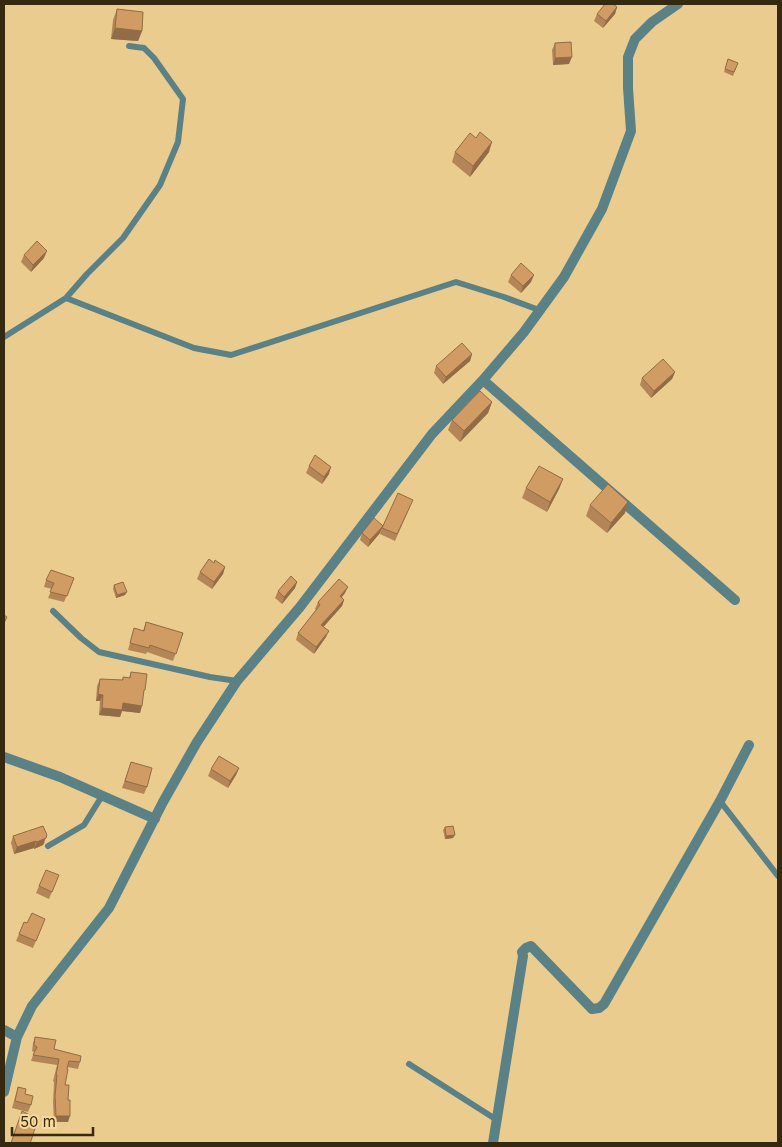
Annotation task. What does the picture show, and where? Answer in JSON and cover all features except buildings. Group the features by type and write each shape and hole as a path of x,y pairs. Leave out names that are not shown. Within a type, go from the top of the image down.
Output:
{"street":[{"path":"4,1092 17,1037 32,1006 109,908 163,802 197,742 237,681 300,607 432,434 483,380 524,332 564,276 602,209 632,132 628,88 628,57 635,39 652,22 678,4"},
{"path":"483,380 735,600"},
{"path":"493,1143 523,956 522,952 531,946 592,1009 599,1008 604,1004 720,801 749,745"},
{"path":"4,757 60,778 154,819"},
{"path":"4,1030 17,1037"}],"lane":[{"path":"4,337 66,298 123,238 160,185 178,142 183,99 154,58 144,48 129,46"},
{"path":"66,298 194,348 232,355 456,282 504,296 539,310"},
{"path":"53,611 81,638 99,652 210,677 237,681"},
{"path":"48,846 84,825 102,796"},
{"path":"720,801 778,876"},
{"path":"409,1064 497,1120"}]}
